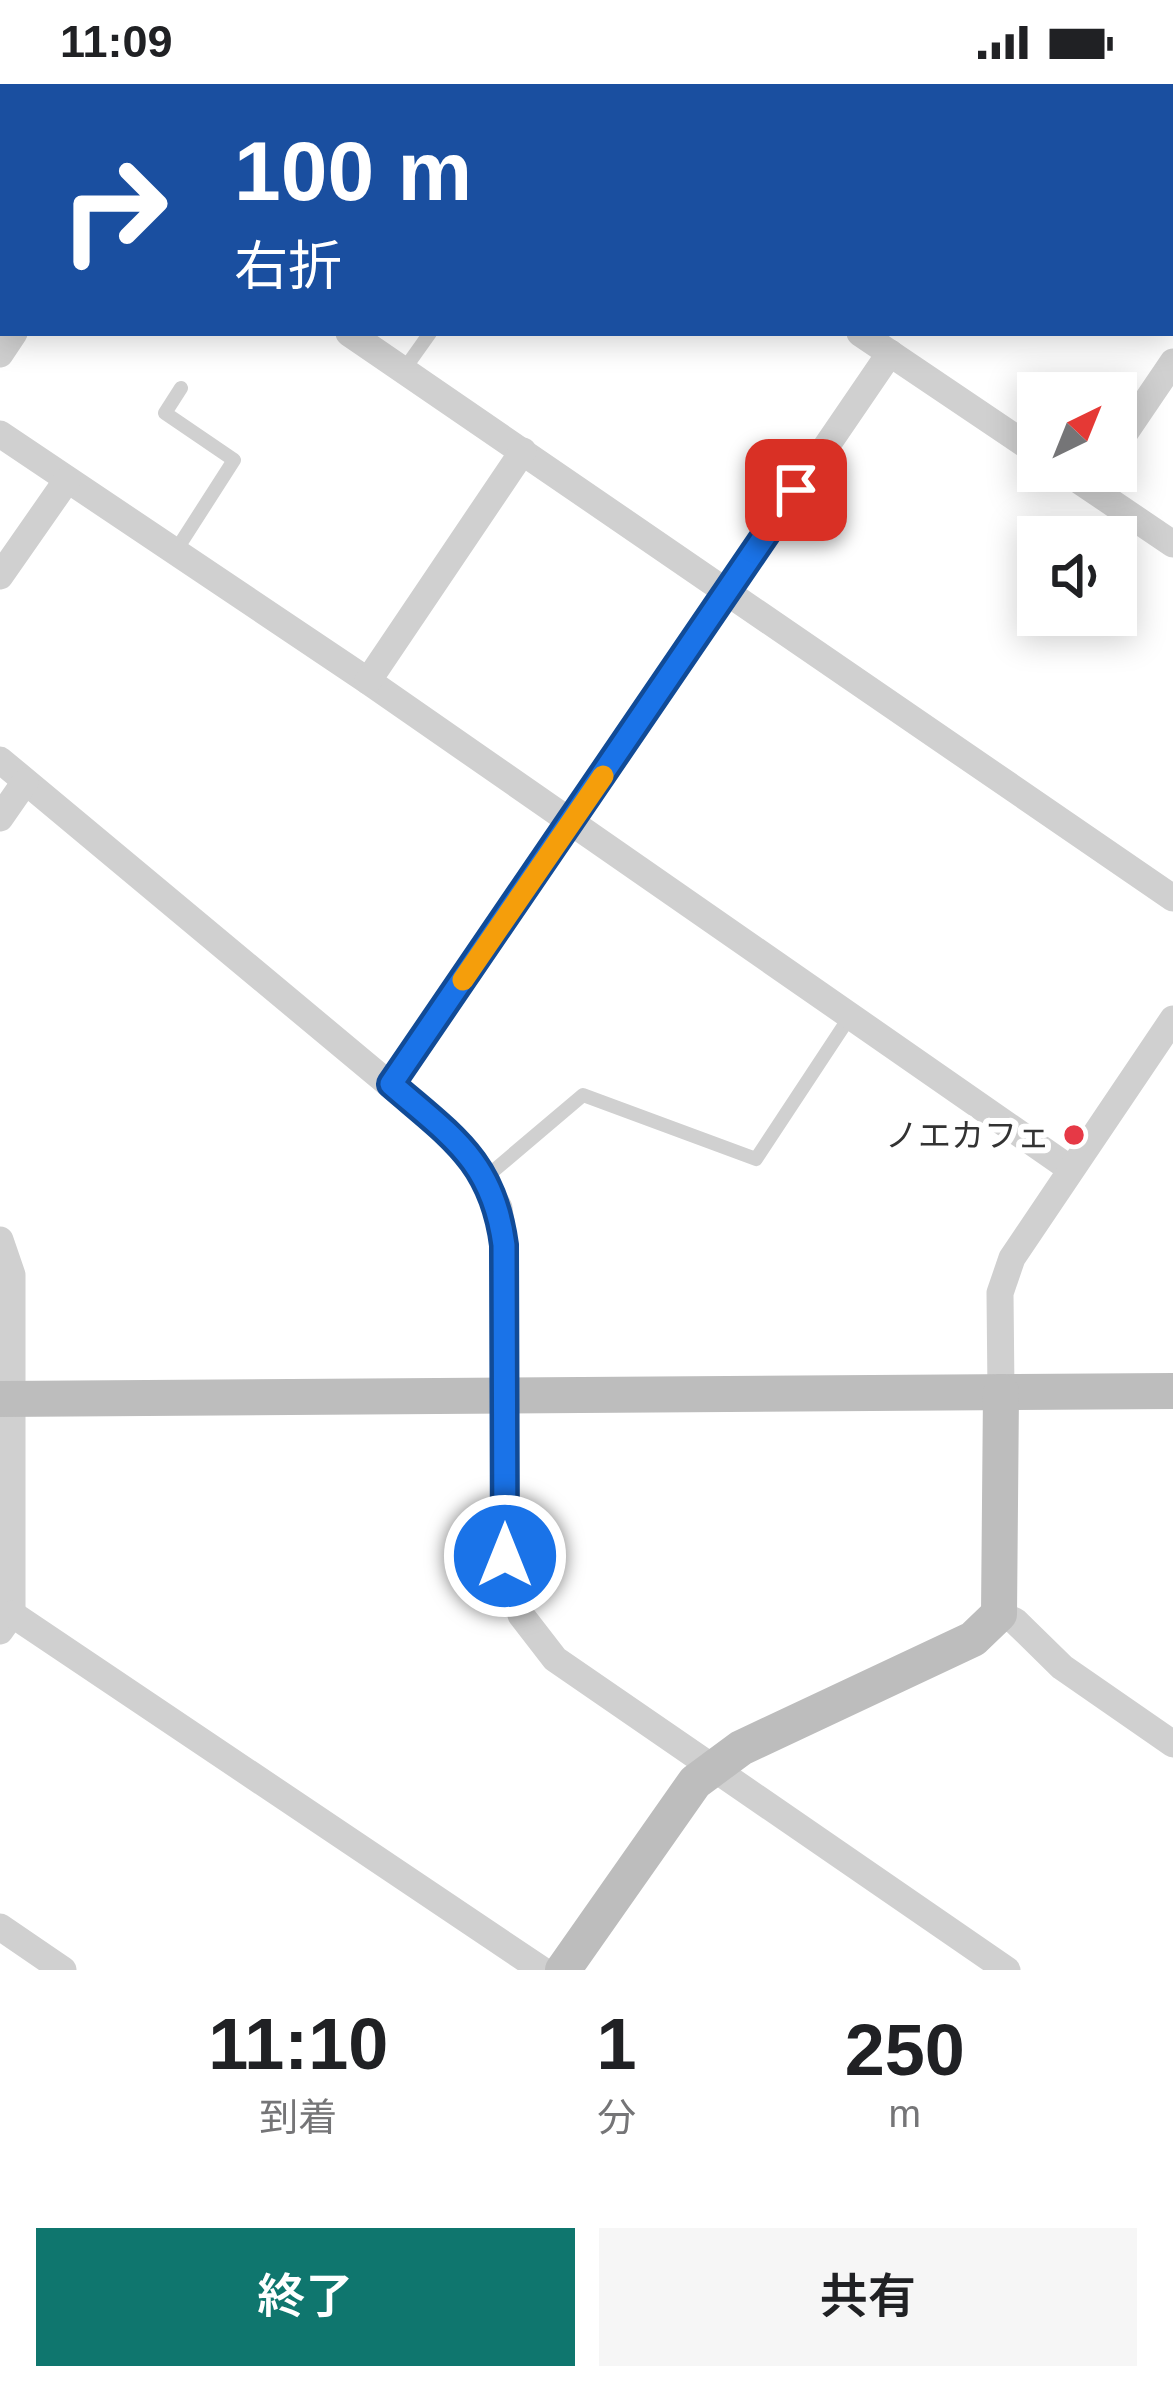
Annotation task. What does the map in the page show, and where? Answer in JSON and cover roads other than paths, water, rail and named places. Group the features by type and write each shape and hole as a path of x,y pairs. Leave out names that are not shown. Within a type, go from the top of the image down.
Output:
{"street":[{"path":"354,336 1173,898"},
{"path":"864,336 1017,439"},
{"path":"391,1084 890,353"},
{"path":"1137,415 1173,362"},
{"path":"0,434 368,681 1069,1168"},
{"path":"368,681 523,451"},
{"path":"0,576 68,480"},
{"path":"1105,492 1173,544"},
{"path":"0,760 456,1140 485,1178 499,1208 504,1245 505,1556 520,1615 554,1658 1007,1970"},
{"path":"0,818 25,782"},
{"path":"563,1970 695,1782 710,1768 741,1748 973,1639 999,1614 1000,1293 1012,1258 1173,1019"},
{"path":"0,1240 12,1274 6,1622 542,1970"},
{"path":"7,1399 1173,1391"},
{"path":"999,1614 1015,1621 1062,1667 1173,1744"},
{"path":"0,1928 63,1970"}],"lane":[{"path":"404,371 428,336"},
{"path":"175,552 234,460 165,413 181,388"},
{"path":"485,1178 583,1095 756,1159 850,1018"}],"place":[{"name":"ノエカフェ","path":"1074,1135"}]}
